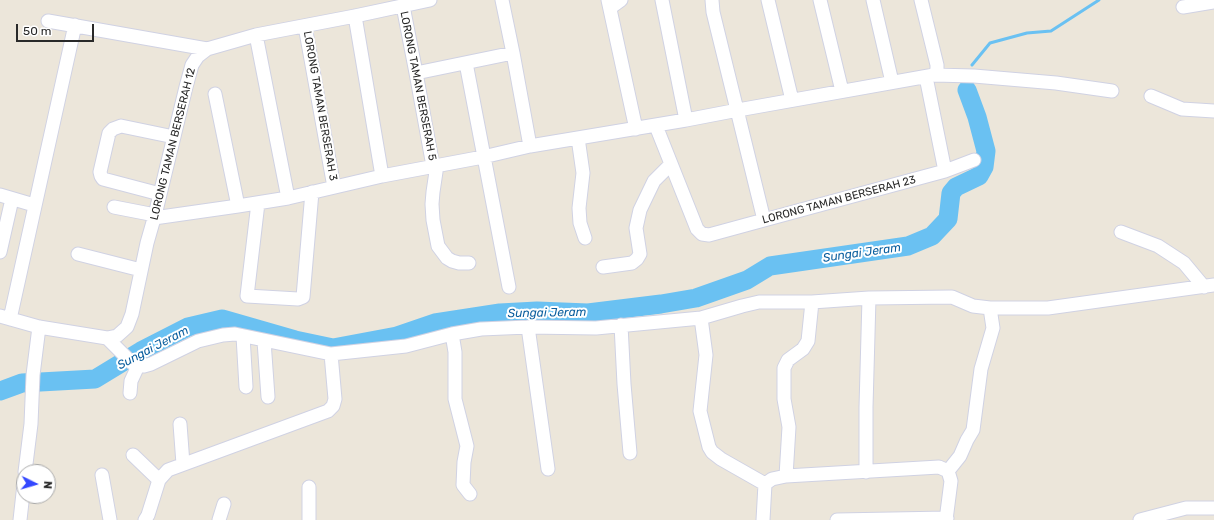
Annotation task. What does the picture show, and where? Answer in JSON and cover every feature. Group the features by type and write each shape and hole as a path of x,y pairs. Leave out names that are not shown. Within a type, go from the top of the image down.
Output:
{"street":[{"name":"LORONG TAMAN BERSERAH 12","path":"107,338 117,336 126,327 132,314 147,243 192,65 198,56 207,49 256,35 430,0"},
{"path":"502,0 530,146"},
{"path":"621,0 609,4 636,129"},
{"path":"662,0 686,120"},
{"path":"712,0 713,12 764,220"},
{"path":"768,0 792,100"},
{"path":"820,0 842,91"},
{"path":"873,0 892,82"},
{"path":"921,0 937,65 937,70 930,76"},
{"path":"1183,7 1214,2"},
{"name":"LORONG TAMAN BERSERAH 5","path":"403,6 435,166 432,204 433,220 438,246 447,258 452,261 469,263"},
{"path":"355,16 382,176"},
{"path":"48,21 207,49"},
{"path":"75,25 34,205 5,317 39,327 107,338 131,361 144,366 198,341 223,335 235,334 331,354 406,346 452,334 480,329 528,327 596,328 701,318 759,302 812,302 869,298 952,297 974,306 990,308 1048,308 1209,286"},
{"name":"LORONG TAMAN BERSERAH 3","path":"305,26 334,187"},
{"path":"256,35 288,198"},
{"path":"416,73 513,53"},
{"path":"466,63 509,287"},
{"path":"930,76 945,171"},
{"path":"114,207 155,216 258,203 288,198 382,176 483,157 530,146 656,126 930,76 970,76 1056,83 1112,91"},
{"path":"215,94 238,206"},
{"path":"1151,96 1182,109 1214,111"},
{"path":"160,194 103,179 100,172 109,133 113,128 121,126 174,137"},
{"path":"603,268 632,263 640,254 636,228 640,210 654,181 671,164 656,126"},
{"path":"578,138 584,173 579,208 580,223 585,238"},
{"name":"LORONG TAMAN BERSERAH 23","path":"671,164 697,229 702,234 709,235 945,171 974,160"},
{"path":"258,203 247,296 298,299 303,296 312,192"},
{"path":"0,252 6,197 34,205"},
{"path":"1121,232 1158,246 1184,263 1209,286"},
{"path":"78,254 141,270"},
{"path":"866,472 869,298"},
{"path":"786,476 789,427 784,399 784,368 788,360 803,349 808,341 812,302"},
{"path":"948,471 960,456 973,430 981,369 993,328 990,308"},
{"path":"701,318 706,355 700,411 709,447 712,452 721,459 765,484"},
{"path":"621,325 630,453"},
{"path":"26,464 31,424 33,376 39,327"},
{"path":"528,327 548,469"},
{"path":"452,334 455,352 455,399 466,442 464,485 470,494"},
{"path":"243,336 246,387"},
{"path":"264,341 268,397"},
{"path":"145,520 159,480 168,470 328,411 333,406 335,399 331,354"},
{"path":"130,393 131,361"},
{"path":"180,424 183,464"},
{"path":"133,455 159,480"},
{"path":"763,520 765,484 772,478 939,468 948,471"},
{"path":"837,520 946,519 951,481 948,471"},
{"path":"102,476 110,520"},
{"path":"309,487 309,520"},
{"path":"20,520 22,504"},
{"path":"219,520 224,504"},
{"path":"1140,520 1186,508 1214,508"}],"waterway":[{"name":"Sungai Jeram","path":"972,65 990,43 1027,33 1051,31 1099,0"},
{"name":"Sungai Jeram","path":"0,391 22,383 95,379 141,351 188,327 222,319 295,340 333,348 397,336 435,323 500,313 537,311 588,313 696,298 747,280 770,266 908,246 932,236 948,219 951,193 956,187 979,176 984,167 986,151 977,117 967,90"}]}
